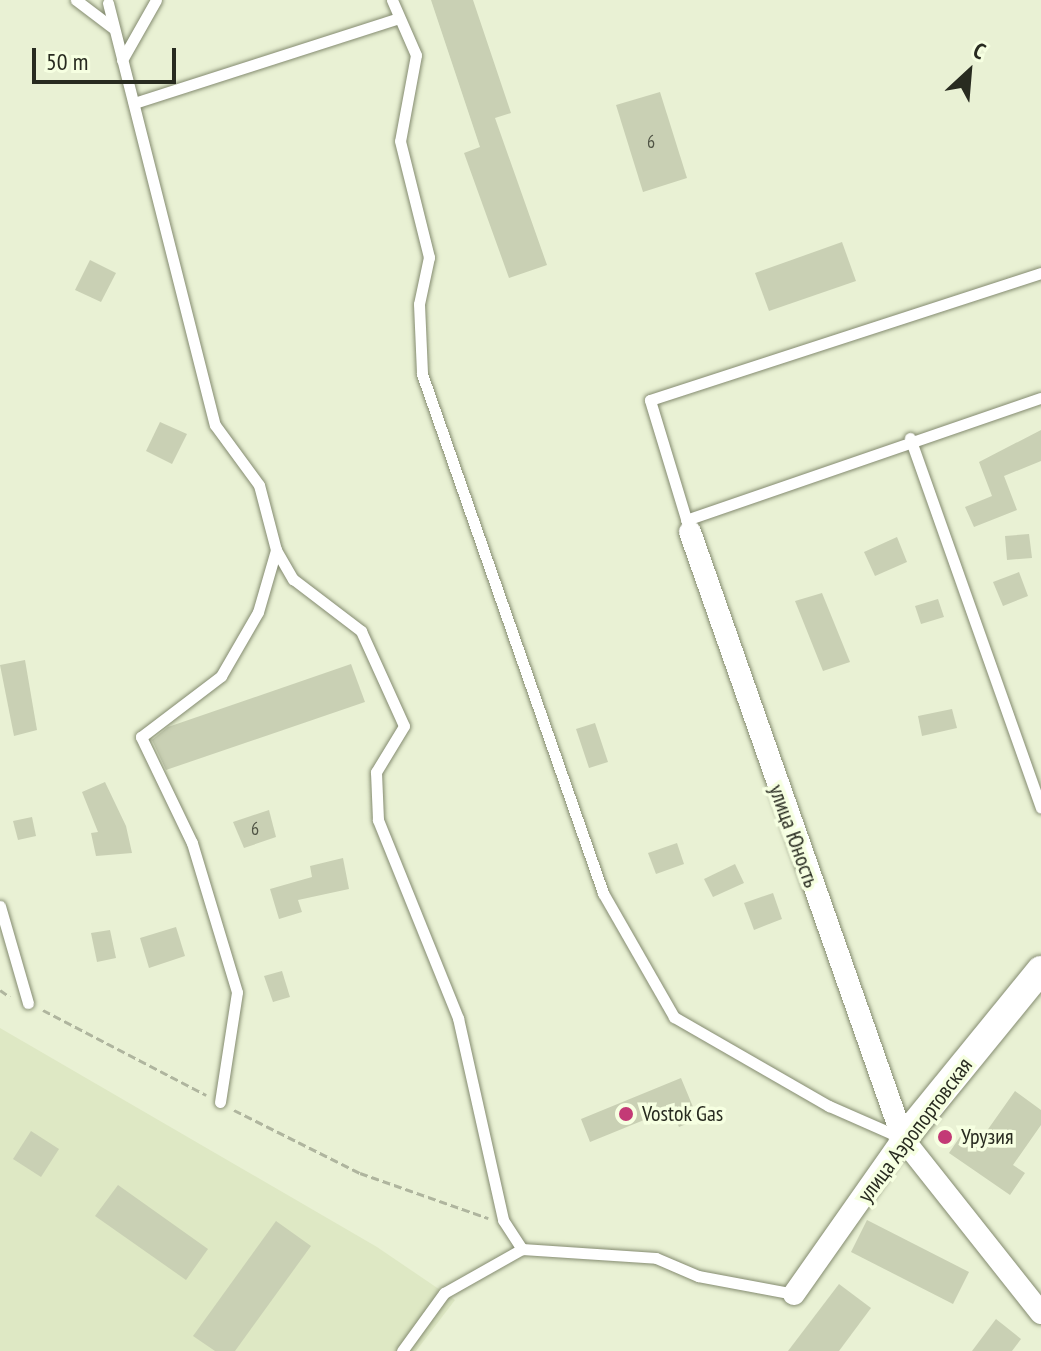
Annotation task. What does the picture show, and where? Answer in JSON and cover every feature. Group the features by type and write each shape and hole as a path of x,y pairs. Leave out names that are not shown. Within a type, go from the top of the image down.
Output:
{"street":[{"name":"улица Юность","path":"688,526 903,1139 1039,1307"},
{"name":"улица Аэропортовская","path":"794,1294 903,1139 1041,970"}],"lane":[{"path":"76,0 113,28"},
{"path":"122,60 156,0"},
{"path":"392,0 416,55 400,141 429,257 419,304 422,374 603,893 674,1017 829,1106 903,1139"},
{"path":"108,3 215,425 259,485 276,550 293,579 361,631 404,726 376,772 378,820 458,1018 503,1220 522,1249"},
{"path":"134,103 398,18"},
{"path":"1041,273 650,400 688,526 910,438 1041,398"},
{"path":"910,438 1041,807"},
{"path":"220,1102 237,992 192,843 141,737 221,676 258,612 276,550"},
{"path":"0,906 28,1003"},
{"path":"402,1351 444,1293 522,1249 656,1258 698,1276 794,1294"}],"path":[{"path":"0,990 360,1173 503,1220"}],"shaded area":[{"path":"0,1028 377,1247 455,1300 416,1351 0,1351"}],"building":[{"path":"431,0 473,0 511,113 495,118 547,265 509,278 464,153 480,147"},
{"path":"660,92 687,178 643,192 616,105"},
{"path":"842,242 856,281 769,311 755,273"},
{"path":"90,260 116,273 101,302 75,290"},
{"path":"160,422 187,434 172,464 146,451"},
{"path":"1041,430 1041,461 1004,476 1017,510 974,527 965,507 992,496 979,462"},
{"path":"1029,534 1032,558 1007,560 1005,536"},
{"path":"897,537 907,562 875,576 864,552"},
{"path":"1019,572 1028,596 1003,606 993,582"},
{"path":"822,593 850,662 823,671 795,601"},
{"path":"938,599 944,617 921,624 915,606"},
{"path":"25,660 37,730 14,736 0,665"},
{"path":"351,664 365,702 166,770 152,740 168,727"},
{"path":"952,709 957,728 922,736 918,716"},
{"path":"595,723 608,762 589,768 576,729"},
{"path":"105,782 126,826 132,853 96,856 91,833 98,832 82,792"},
{"path":"269,810 276,837 244,848 233,822"},
{"path":"32,817 36,836 18,840 13,821"},
{"path":"677,843 684,864 656,874 648,853"},
{"path":"343,858 349,889 298,900 302,912 279,919 270,889 312,877 310,866"},
{"path":"735,864 744,883 713,897 704,879"},
{"path":"773,893 782,919 754,930 744,903"},
{"path":"176,927 185,956 149,968 140,938"},
{"path":"110,930 116,958 97,962 91,933"},
{"path":"282,971 290,997 273,1002 264,976"},
{"name":"Vostok Gas","path":"681,1078 698,1119 679,1127 671,1109 590,1142 581,1119"},
{"path":"1015,1091 1041,1110 1041,1125 1013,1165 1025,1173 1010,1195 949,1153 964,1131 979,1142"},
{"path":"31,1131 59,1149 41,1177 13,1159"},
{"path":"118,1185 208,1249 186,1280 95,1216"},
{"path":"867,1220 969,1272 953,1304 851,1252"},
{"path":"276,1221 311,1246 235,1351 215,1351 193,1336"},
{"path":"839,1284 871,1308 839,1351 788,1351"},
{"path":"996,1319 1021,1339 1012,1351 972,1351"}],"place":[{"name":"Vostok Gas","path":"626,1114"},
{"name":"Урузия","path":"945,1137"}]}
